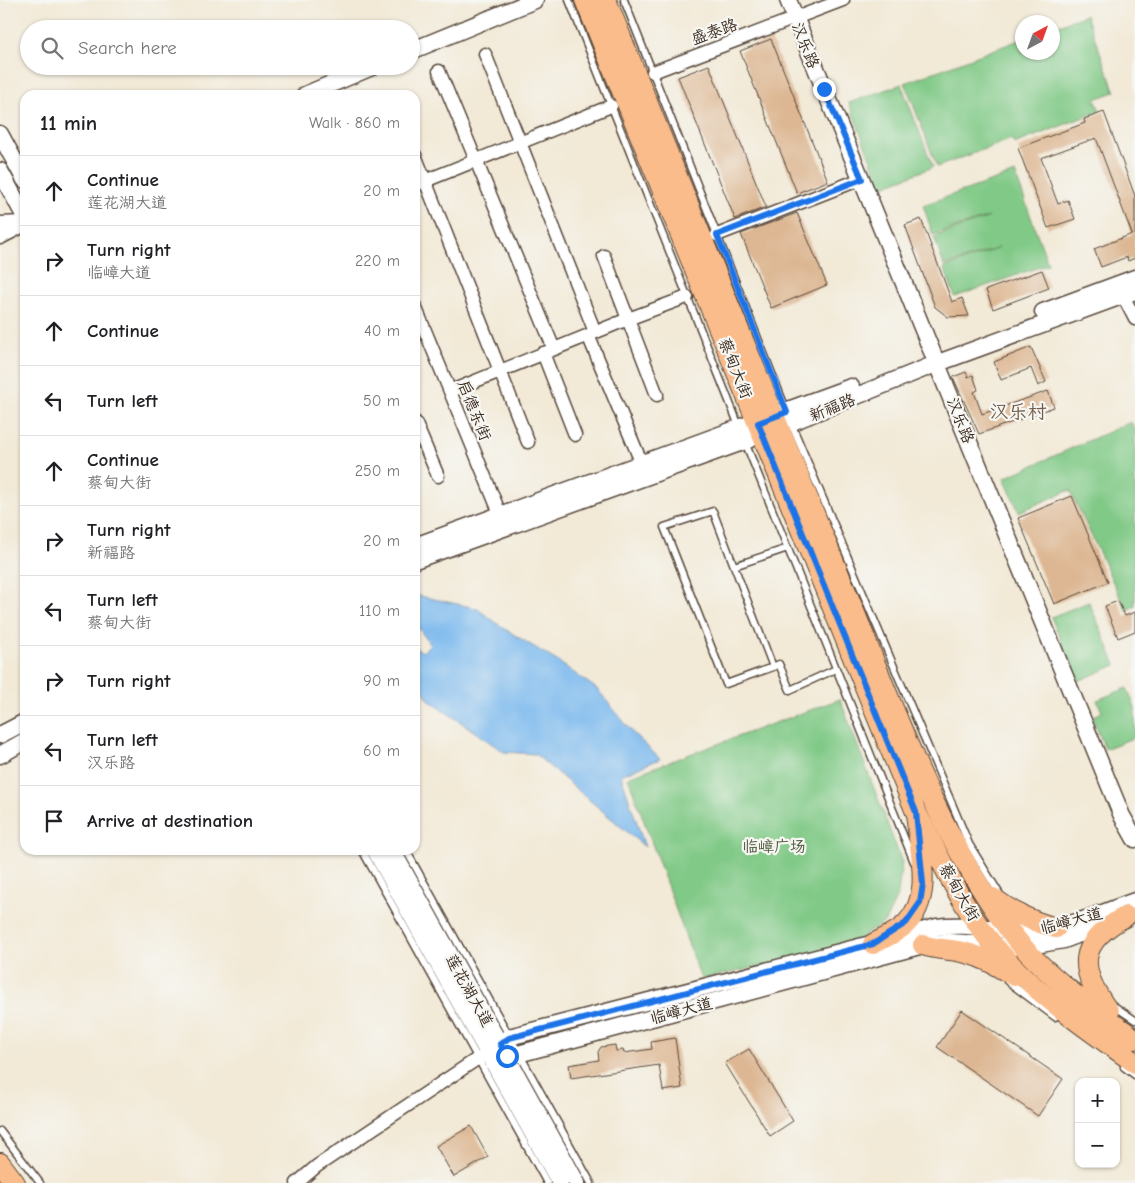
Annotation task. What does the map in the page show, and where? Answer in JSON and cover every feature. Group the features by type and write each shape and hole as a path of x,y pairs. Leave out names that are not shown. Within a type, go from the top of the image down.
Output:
{"main road":[{"name":"蔡甸大街","path":"585,0 767,426 940,816 982,889 1010,921 1023,947 1044,968 1130,1030"},
{"name":"蔡甸大街","path":"606,0 767,426 916,812 979,926 995,947 1049,1002 1127,1063"},
{"path":"873,944 906,923 920,903 923,884 916,812"},
{"path":"1130,1030 1094,992 1087,974 1087,958 1091,943 1107,926 1132,910"},
{"path":"1010,921 1030,921 1056,928"},
{"path":"922,945 940,950 956,950 994,964 1026,984 1049,1002"},
{"path":"0,1163 15,1183"}],"street":[{"path":"420,47 535,0"},
{"name":"汉乐路","path":"788,0 1122,816 1135,839"},
{"name":"盛泰路","path":"653,72 843,0"},
{"path":"486,54 642,464"},
{"path":"439,71 477,160 548,351 575,435"},
{"path":"329,90 357,75"},
{"path":"528,442 420,183 611,106"},
{"path":"0,134 20,171"},
{"path":"0,171 20,209"},
{"path":"717,235 862,179"},
{"path":"0,223 20,222"},
{"path":"0,236 20,225"},
{"path":"604,256 657,395"},
{"name":"新福路","path":"420,545 503,521 767,426 936,359 1125,290 1135,278"},
{"path":"1125,290 1135,319"},
{"path":"449,389 456,389 628,319 688,297"},
{"name":"启德东街","path":"420,318 503,521"},
{"name":"新福路","path":"420,558 503,521 642,464 767,426"},
{"path":"420,434 438,476"},
{"path":"0,735 20,725"},
{"path":"0,755 20,744"},
{"name":"莲花湖大道","path":"378,855 482,1057 560,1183"},
{"name":"莲花湖大道","path":"395,855 508,1048 578,1183"},
{"name":"临嶂大道","path":"508,1048 922,945 949,942 995,947 1023,947 1064,940 1132,910"},
{"name":"临嶂大道","path":"1056,928 1132,910"},
{"name":"临嶂大道","path":"482,1057 508,1048 937,927 979,926 1010,921"},
{"path":"297,1183 317,1166 482,1057"}],"lane":[{"name":"蔡甸大街","path":"569,0 688,297 767,426 969,844 1010,921"},
{"name":"蔡甸大街","path":"624,0 717,235 767,426 788,548 923,884"},
{"path":"773,667 713,511 664,527 726,684 773,667 779,664 790,690 836,669"},
{"path":"734,566 788,548"},
{"name":"莲花湖大道","path":"365,855 482,1057 547,1183"},
{"name":"莲花湖大道","path":"409,855 508,1048 591,1183"},
{"path":"970,954 1064,1023"},
{"path":"1127,1063 1135,1075"},
{"path":"0,1131 40,1183"}],"green space":[{"path":"1086,15 1115,92 1095,99 1100,111 1014,144 1012,139 937,167 905,83 1015,42 1015,60 1060,60 1060,24"},
{"path":"901,84 933,167 881,187 849,103"},
{"path":"1015,173 1048,264 955,297 944,268 999,248 944,266 934,237 989,217 933,235 923,205"},
{"path":"1131,422 1135,430 1135,606 1126,610 1070,490 1019,512 1004,478"},
{"path":"1089,602 1116,665 1078,681 1051,617"},
{"path":"1127,688 1135,707 1135,737 1105,749 1092,717 1102,712 1097,700"},
{"name":"临嶂广场","path":"840,699 902,862 898,894 885,922 851,944 801,958 701,979 628,777"}],"water":[{"path":"420,596 476,608 597,689 633,733 660,759 621,775 645,847 535,754 504,752 430,701 420,686 420,650 423,652 430,644 420,630"}],"building":[{"path":"771,39 828,181 797,193 740,51"},
{"path":"709,65 766,207 735,219 678,77"},
{"path":"1104,112 1135,196 1135,258 1128,261 1127,257 1101,267 1094,249 1132,234 1096,138 1041,158 1058,204 1068,200 1075,219 1048,228 1018,148 1085,123 1084,119"},
{"path":"797,213 827,285 771,308 741,234"},
{"path":"921,219 952,302 962,298 969,316 948,317 935,307 905,225"},
{"path":"1042,270 1049,288 993,309 986,290"},
{"path":"1031,347 1046,382 1038,386 1031,368 1001,380 994,362"},
{"path":"966,372 968,377 973,375 978,390 974,392 982,414 1048,391 1054,407 979,434 953,377"},
{"path":"1072,496 1108,582 1054,604 1018,518"},
{"path":"1118,601 1125,616 1135,612 1135,631 1118,638 1105,606"},
{"path":"962,1010 1063,1079 1038,1116 937,1047"},
{"path":"675,1038 682,1088 663,1091 659,1065 571,1078 569,1065 599,1060 598,1052 601,1047 615,1045 616,1051 623,1050 624,1053 652,1049 651,1042"},
{"path":"749,1049 793,1121 770,1136 725,1063"},
{"path":"471,1126 488,1157 454,1177 436,1146"}],"district":[{"name":"汉乐村","path":"1018,411"}],"route":[{"path":"507,1056 500,1044 509,1038 873,944 897,931 906,923 920,903 923,884 916,812 758,423 787,412 717,235 862,179 824,89"}]}
